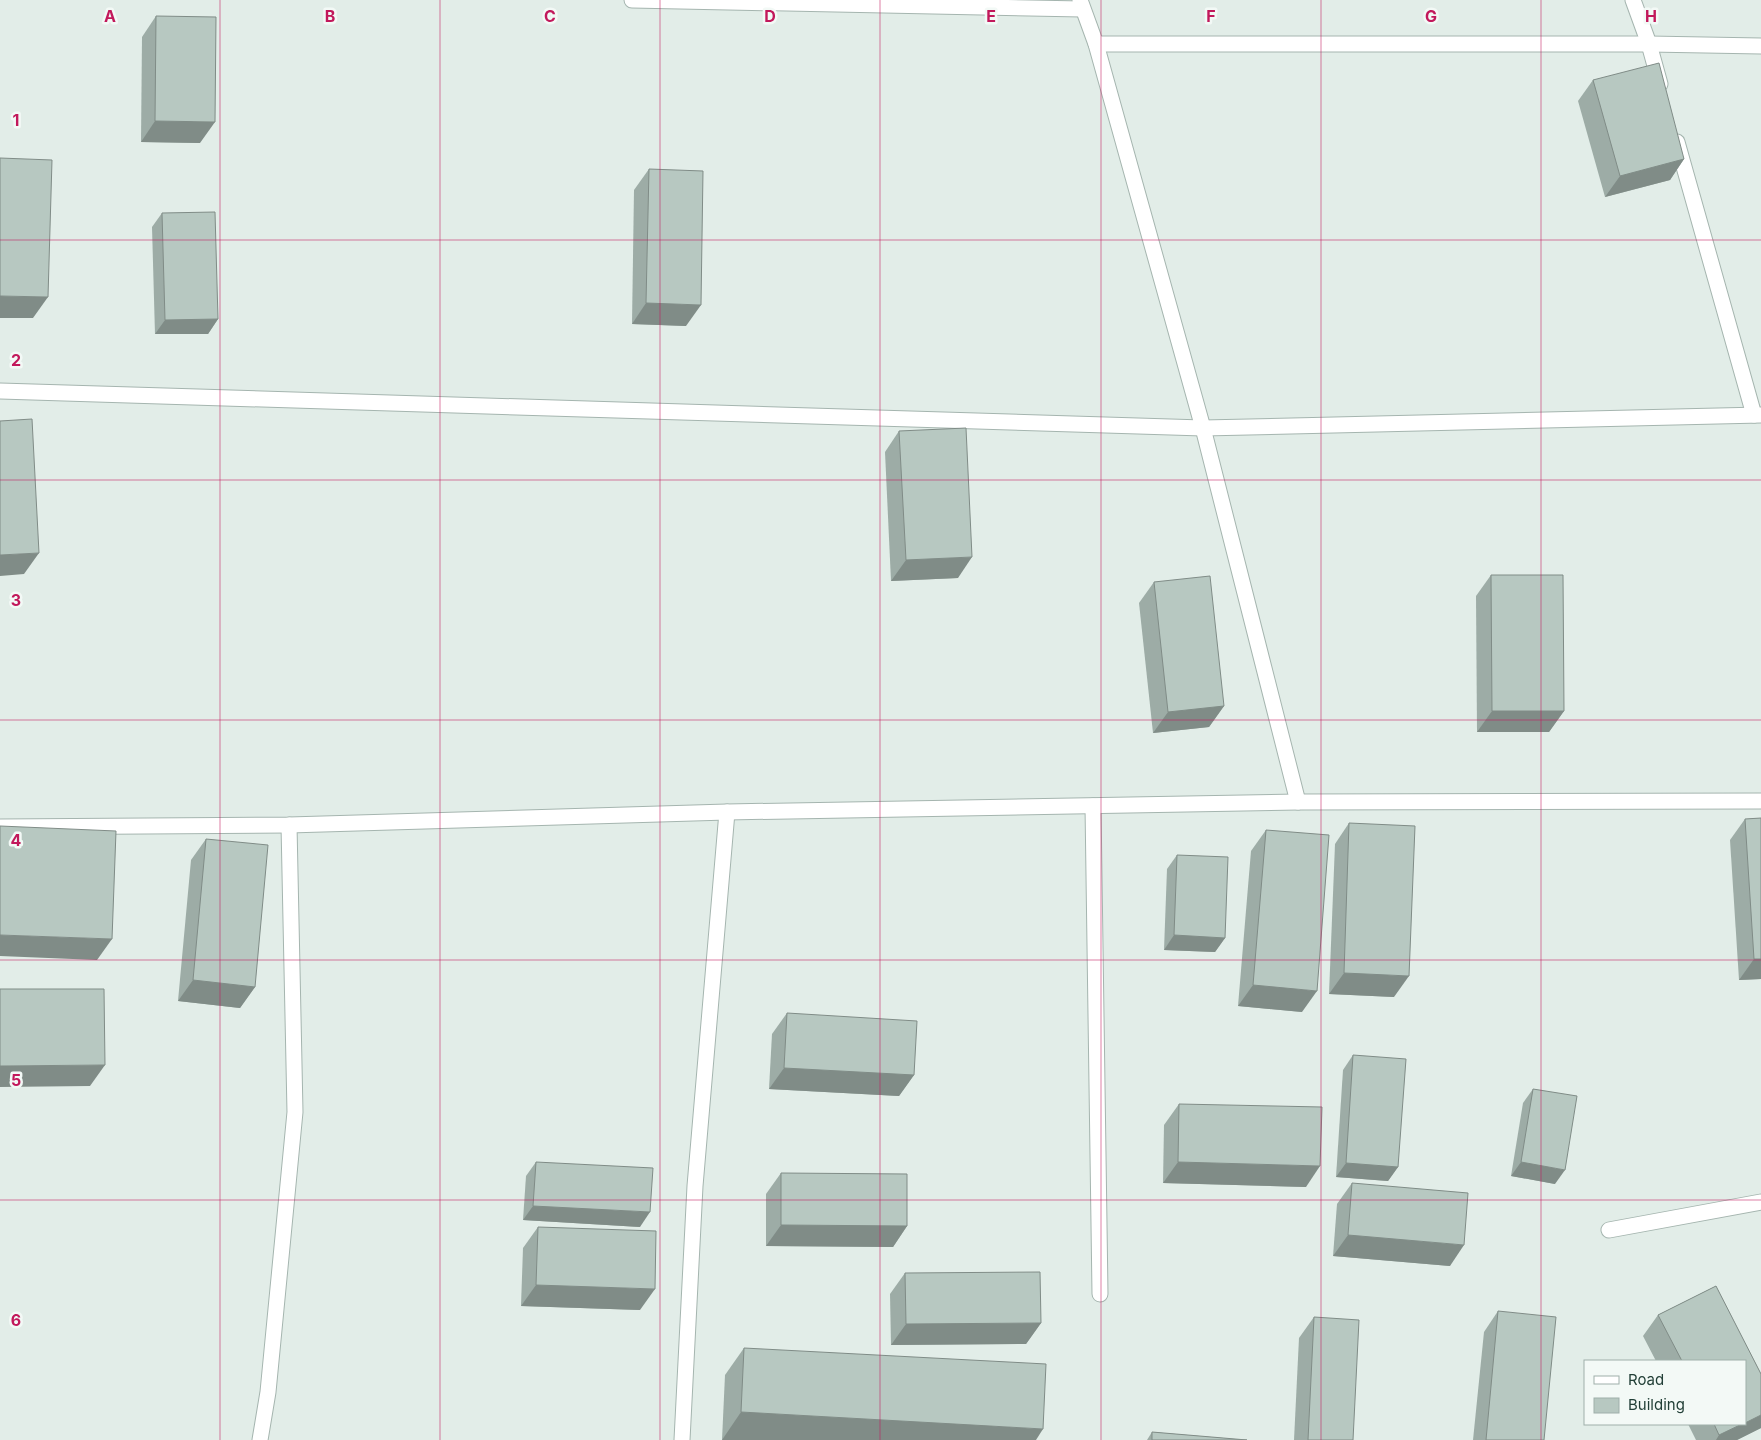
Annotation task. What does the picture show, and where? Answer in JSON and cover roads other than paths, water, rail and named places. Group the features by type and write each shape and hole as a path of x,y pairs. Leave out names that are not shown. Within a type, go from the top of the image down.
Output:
{"street":[{"path":"632,0 1081,5 1096,44 1203,428 1298,802"},
{"path":"1633,0 1649,44 1665,101"},
{"path":"1096,44 1649,44 1761,46"},
{"path":"0,391 1203,428 1758,415 1673,130"},
{"path":"0,827 289,825 727,812 1298,802 1761,801"},
{"path":"1093,806 1100,1294"},
{"path":"682,1440 695,1186 727,812"},
{"path":"260,1440 268,1392 295,1112 289,825"},
{"path":"1609,1230 1761,1202"}]}
